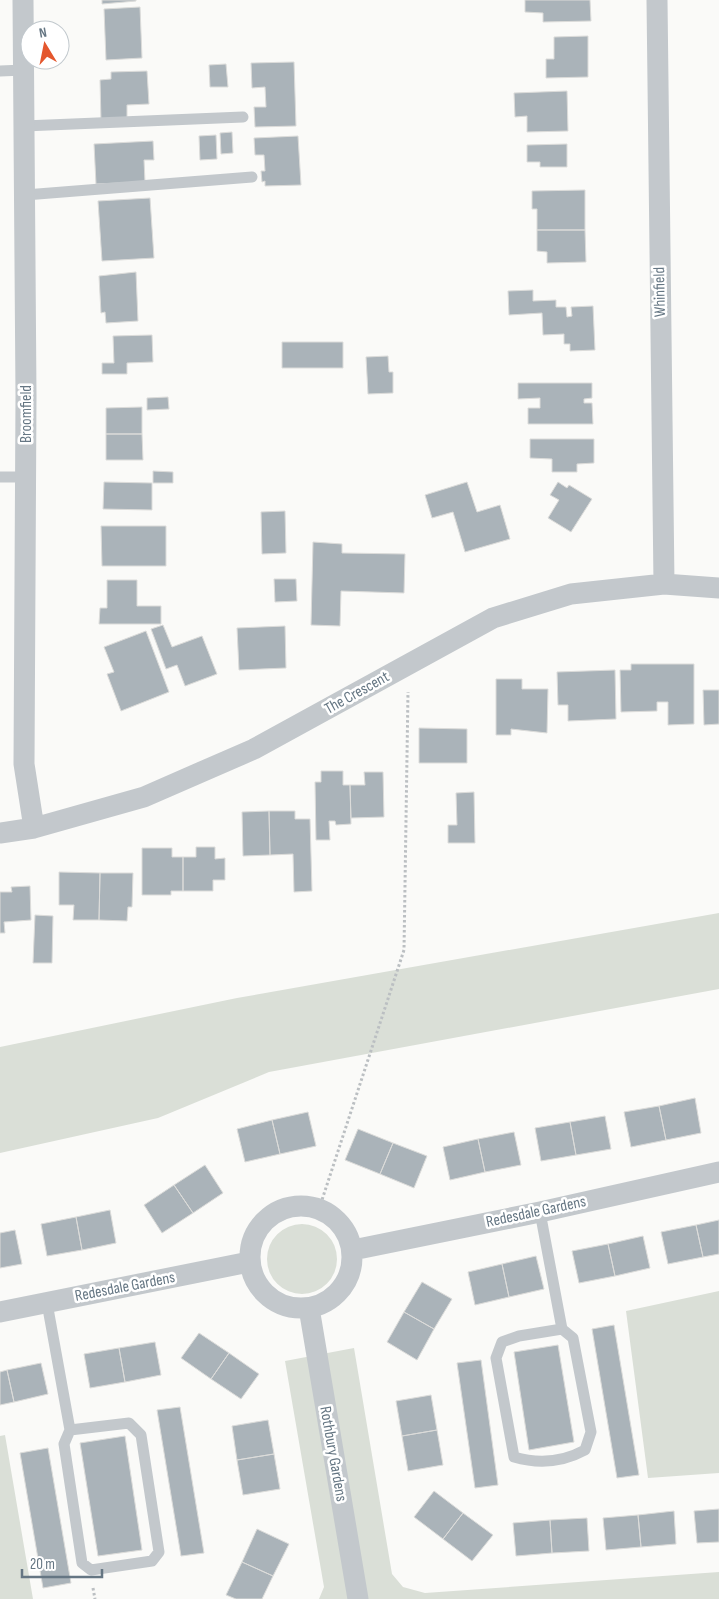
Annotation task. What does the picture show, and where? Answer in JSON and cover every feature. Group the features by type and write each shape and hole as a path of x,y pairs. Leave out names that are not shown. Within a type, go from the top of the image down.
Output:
{"street":[{"name":"Broomfield","path":"23,0 23,20"},
{"name":"Whinfield","path":"657,0 664,584"},
{"name":"Broomfield","path":"24,70 26,477 24,764 34,828"},
{"name":"The Crescent","path":"0,834 34,828 144,797 245,754 493,618 571,594 664,584 719,588"},
{"name":"Redesdale Gardens","path":"352,1250 540,1212 719,1172"},
{"path":"304,1206 319,1209 343,1226 352,1250 352,1268 346,1284 328,1301 309,1308 282,1306 260,1290 252,1274 249,1262 251,1244 260,1226 273,1214 286,1208 304,1206"},
{"name":"Redesdale Gardens","path":"0,1312 249,1262"},
{"name":"Rothbury Gardens","path":"309,1308 358,1599"}],"lane":[{"path":"0,71 24,70"},
{"path":"24,126 244,117"},
{"path":"25,195 252,177"},
{"path":"0,477 26,477"},
{"path":"540,1212 562,1329 573,1338 591,1432 585,1450 572,1457 532,1462 514,1457 496,1358 502,1342 519,1336 562,1329"},
{"path":"47,1302 70,1430 64,1444 82,1562 91,1570 152,1561 159,1552 141,1435 129,1423 70,1430"}],"path":[{"path":"319,1209 404,950 408,664"}],"shaded area":[{"path":"719,913 719,989 269,1072 158,1118 0,1153 0,1047 237,998"},
{"path":"309,1224 322,1230 331,1239 335,1245 337,1259 335,1273 327,1284 316,1292 295,1294 288,1292 277,1284 269,1273 267,1252 269,1245 277,1234 288,1226"},
{"path":"719,1291 719,1473 648,1478 626,1311"},
{"path":"354,1348 392,1574 403,1587 425,1593 719,1572 719,1599 319,1599 324,1587 285,1361"},
{"path":"5,1435 33,1599 0,1599 0,1436"}],"building":[{"path":"102,0 136,0 136,1 102,4"},
{"path":"525,0 590,0 591,21 543,22 543,13 525,12"},
{"path":"140,7 142,58 106,60 104,9"},
{"path":"588,36 588,77 546,78 546,59 554,59 554,37"},
{"path":"294,62 296,126 255,127 254,107 266,107 265,87 252,88 251,63"},
{"path":"226,64 228,87 210,87 209,65"},
{"path":"147,71 149,104 127,105 127,120 101,121 100,80 111,79 111,72"},
{"path":"567,91 568,131 527,132 527,116 515,117 514,93"},
{"path":"232,132 233,153 221,154 220,133"},
{"path":"216,135 217,159 200,160 199,136"},
{"path":"298,136 301,185 265,186 265,181 262,182 261,171 265,171 264,155 255,155 254,138"},
{"path":"153,141 154,160 144,160 145,182 96,184 94,144"},
{"path":"567,144 567,167 540,167 540,162 527,162 527,145"},
{"path":"585,190 585,230 537,230 537,209 532,209 532,191"},
{"path":"150,198 154,258 102,261 98,201"},
{"path":"537,230 585,230 586,262 547,263 547,252 537,251"},
{"path":"136,272 138,321 106,323 105,312 101,313 99,276"},
{"path":"533,290 533,301 556,300 556,307 566,307 567,317 572,316 571,307 593,306 595,350 570,351 570,344 564,344 564,334 543,335 542,313 509,315 508,291"},
{"path":"152,335 153,362 127,363 127,374 102,374 102,363 114,363 113,336"},
{"path":"282,342 343,342 343,368 282,368"},
{"path":"388,356 389,372 393,372 393,393 368,394 366,357"},
{"path":"518,383 592,383 592,398 584,399 584,403 592,403 593,424 528,424 528,408 540,408 540,398 518,399"},
{"path":"168,397 169,409 147,410 147,398"},
{"path":"142,407 142,434 106,434 106,408"},
{"path":"106,434 142,434 143,460 106,460"},
{"path":"530,439 594,439 594,463 577,464 577,472 552,472 552,459 530,458"},
{"path":"153,471 173,472 173,483 153,483"},
{"path":"104,482 152,483 152,510 103,509"},
{"path":"467,482 477,512 500,505 510,539 465,552 453,512 432,518 425,495"},
{"path":"558,482 567,488 569,485 592,499 571,532 548,518 559,500 550,495"},
{"path":"285,511 286,553 262,554 261,512"},
{"path":"101,526 166,526 166,566 102,566"},
{"path":"313,542 342,544 342,553 405,554 404,593 341,591 340,626 311,625"},
{"path":"274,579 296,579 297,601 275,602"},
{"path":"107,580 137,580 137,606 161,606 161,624 99,624 100,608 107,608"},
{"path":"163,625 172,647 202,636 217,674 185,686 177,665 166,669 151,629"},
{"path":"285,626 286,668 239,670 237,628"},
{"path":"146,631 169,692 121,711 107,674 114,672 104,647"},
{"path":"631,664 694,664 694,724 668,725 668,702 657,702 657,711 621,712 620,670 631,670"},
{"path":"615,670 616,719 568,721 568,705 558,705 557,672"},
{"path":"496,679 522,679 522,689 548,689 547,733 511,729 511,735 496,735"},
{"path":"703,690 719,690 719,724 704,725"},
{"path":"419,728 467,729 467,763 419,763"},
{"path":"321,771 343,771 343,785 350,785 351,824 336,825 335,821 329,821 330,840 316,840 315,782 321,782"},
{"path":"364,772 383,772 384,817 351,818 350,785 365,785"},
{"path":"474,792 475,843 448,843 448,825 457,825 456,793"},
{"path":"269,811 270,855 243,856 242,812"},
{"path":"269,811 295,811 295,819 310,819 312,891 294,892 293,854 270,855"},
{"path":"196,847 215,847 215,859 225,858 225,880 213,880 213,891 183,891 183,857 196,857"},
{"path":"142,848 172,848 172,857 183,857 183,891 171,891 171,895 142,895"},
{"path":"59,872 100,873 99,920 73,920 74,905 59,905"},
{"path":"100,873 133,873 132,907 128,907 127,921 99,920"},
{"path":"30,886 31,920 4,922 5,933 0,933 0,892 12,892 11,887"},
{"path":"35,915 53,916 52,963 33,963"},
{"path":"695,1098 701,1133 666,1140 659,1106"},
{"path":"659,1106 666,1140 631,1147 624,1112"},
{"path":"308,1112 316,1146 280,1154 272,1120"},
{"path":"605,1116 611,1149 576,1155 570,1122"},
{"path":"272,1120 280,1154 245,1162 237,1129"},
{"path":"570,1122 576,1155 541,1161 535,1128"},
{"path":"358,1129 393,1143 380,1174 345,1160"},
{"path":"514,1132 521,1165 485,1172 478,1139"},
{"path":"478,1139 485,1172 450,1180 443,1147"},
{"path":"393,1143 427,1156 414,1188 380,1174"},
{"path":"205,1165 223,1193 193,1213 174,1185"},
{"path":"174,1185 193,1213 162,1233 144,1205"},
{"path":"110,1210 116,1243 82,1250 76,1217"},
{"path":"76,1217 82,1250 47,1256 41,1224"},
{"path":"719,1220 719,1254 703,1257 696,1225"},
{"path":"696,1225 703,1257 668,1264 661,1232"},
{"path":"15,1230 22,1264 0,1268 0,1233"},
{"path":"643,1236 650,1268 615,1276 608,1244"},
{"path":"608,1244 615,1276 579,1283 572,1251"},
{"path":"536,1256 544,1289 509,1297 502,1264"},
{"path":"502,1264 509,1297 475,1305 468,1272"},
{"path":"422,1282 452,1299 434,1329 404,1312"},
{"path":"404,1312 434,1329 417,1360 387,1342"},
{"path":"614,1325 639,1475 617,1478 592,1329"},
{"path":"199,1333 229,1353 211,1379 181,1358"},
{"path":"155,1342 161,1375 125,1382 119,1348"},
{"path":"558,1345 574,1442 529,1450 514,1352"},
{"path":"119,1348 125,1382 90,1388 84,1354"},
{"path":"229,1353 259,1374 241,1399 211,1379"},
{"path":"481,1360 498,1485 475,1488 457,1363"},
{"path":"41,1363 48,1394 14,1402 7,1370"},
{"path":"7,1370 14,1402 0,1405 0,1372"},
{"path":"431,1395 437,1430 402,1436 396,1401"},
{"path":"180,1407 204,1553 181,1556 157,1410"},
{"path":"268,1420 274,1454 237,1460 232,1426"},
{"path":"437,1430 443,1465 408,1471 402,1436"},
{"path":"125,1436 142,1550 98,1556 80,1443"},
{"path":"48,1448 71,1583 43,1588 20,1453"},
{"path":"274,1454 280,1489 243,1495 237,1460"},
{"path":"434,1491 463,1513 443,1539 414,1517"},
{"path":"719,1509 719,1542 697,1543 694,1511"},
{"path":"674,1511 676,1544 641,1547 638,1515"},
{"path":"463,1513 493,1535 472,1561 443,1539"},
{"path":"638,1515 641,1547 606,1550 603,1518"},
{"path":"587,1518 589,1551 552,1553 550,1520"},
{"path":"550,1520 552,1553 516,1556 513,1523"},
{"path":"257,1529 289,1544 273,1576 242,1562"},
{"path":"242,1562 273,1576 262,1599 236,1599 226,1595"}]}
